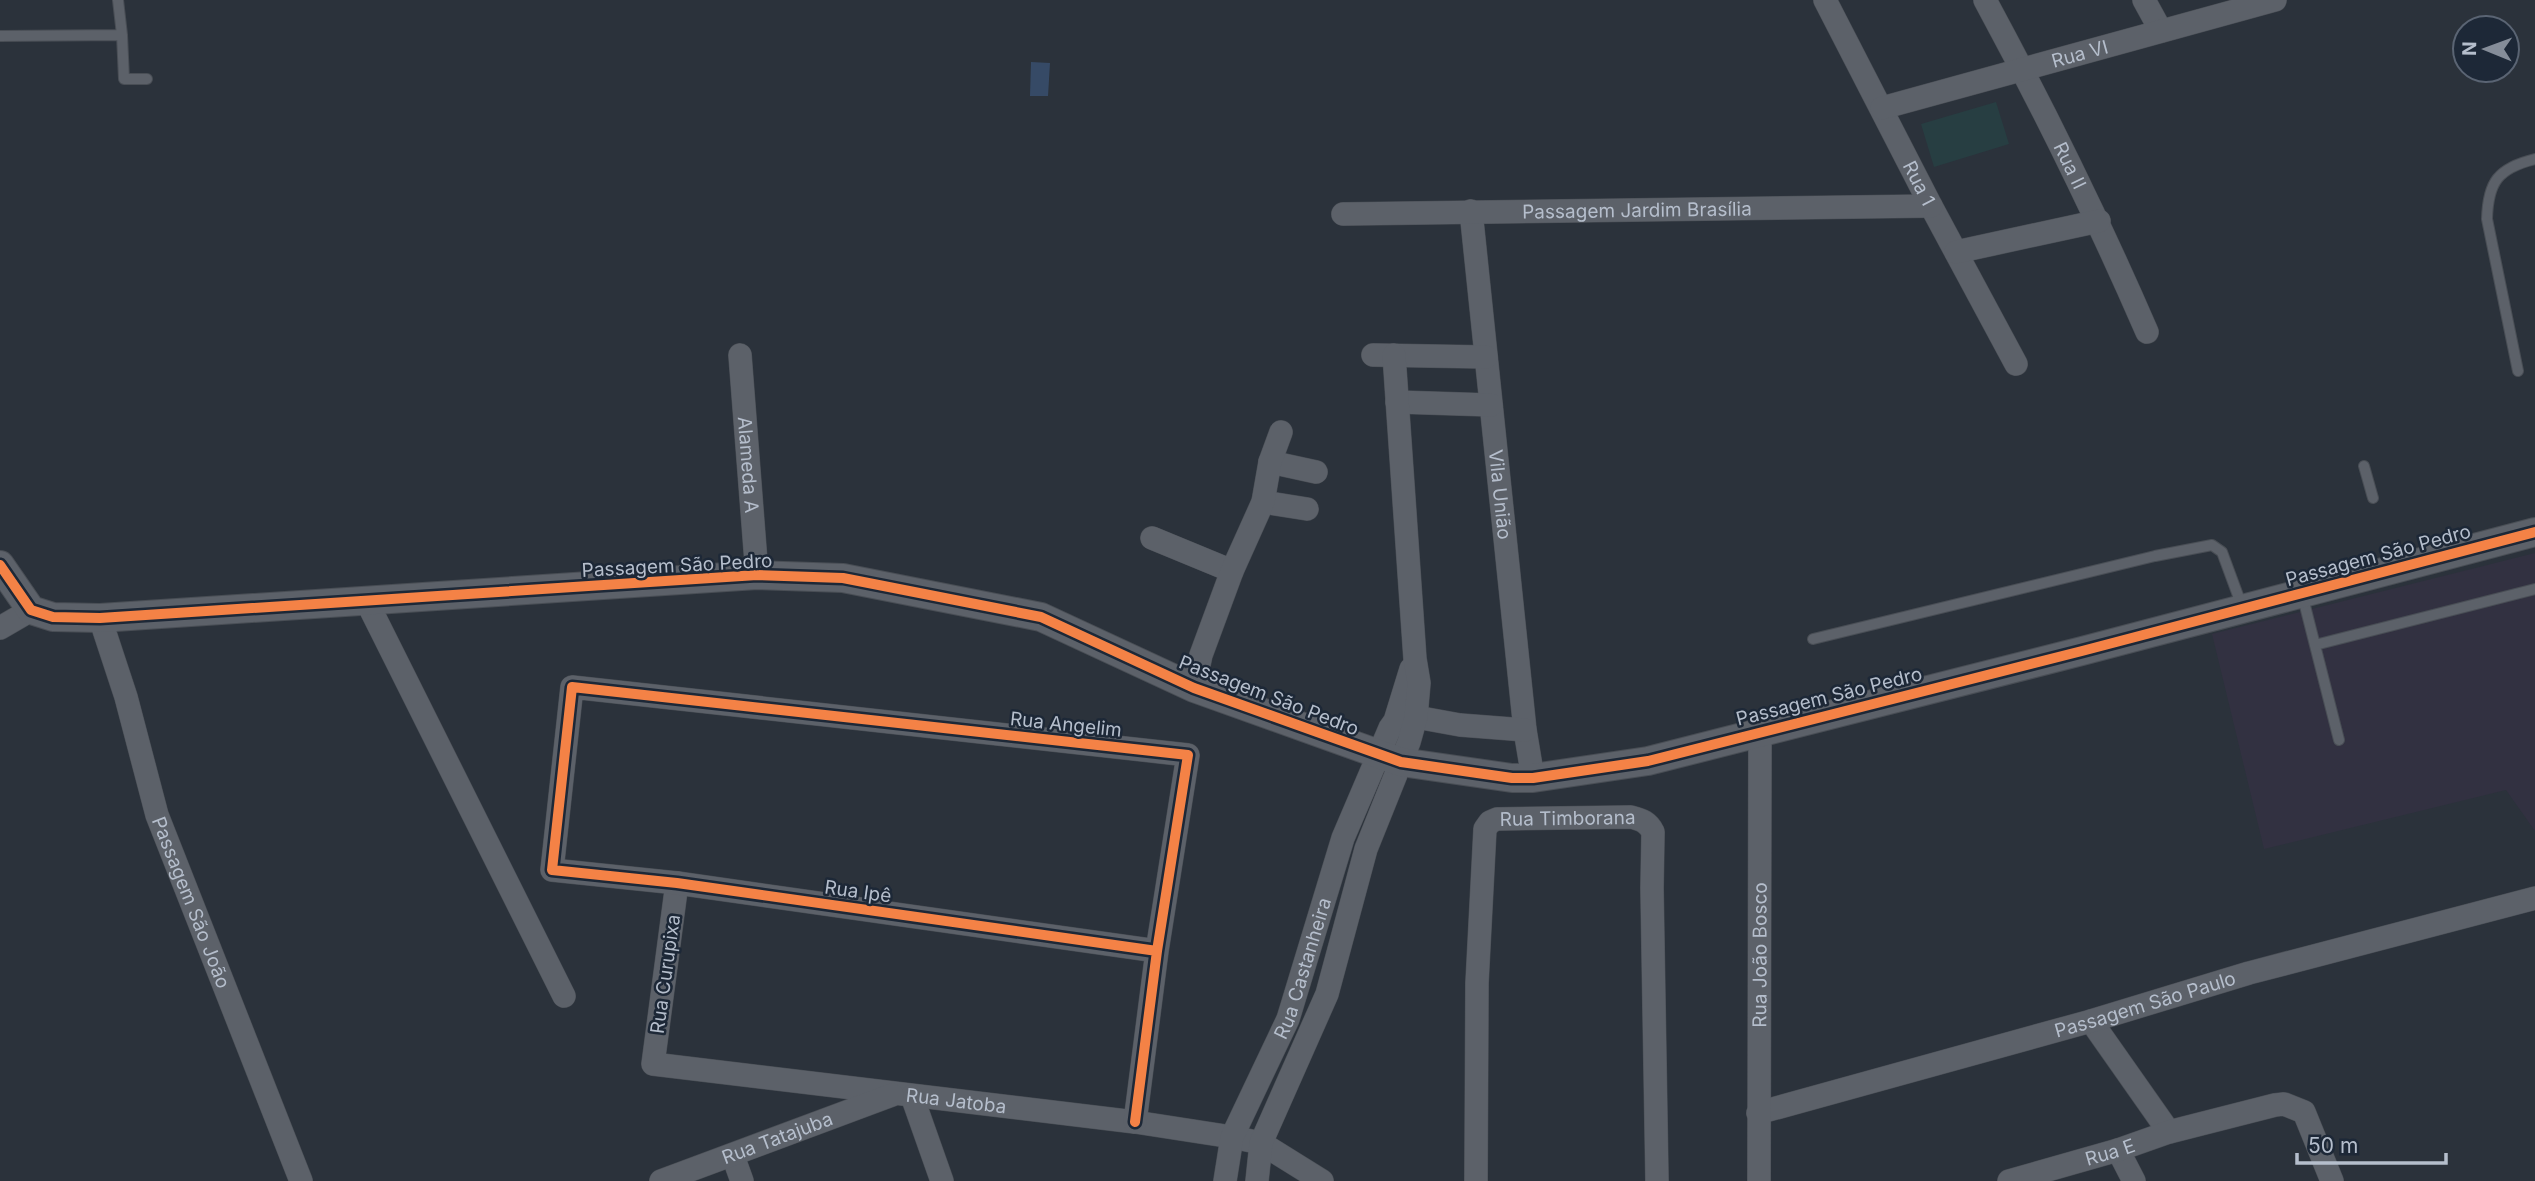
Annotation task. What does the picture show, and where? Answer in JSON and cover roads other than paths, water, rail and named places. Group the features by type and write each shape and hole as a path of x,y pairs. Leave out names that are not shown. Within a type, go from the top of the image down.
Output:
{"street":[{"name":"Rua 1","path":"1825,0 2016,364"},
{"name":"Rua II","path":"1985,0 2099,221 2147,332"},
{"path":"2144,0 2161,31"},
{"name":"Rua VI","path":"1882,108 2275,0"},
{"name":"Passagem Jardim Brasília","path":"1343,214 1931,206"},
{"name":"Vila União","path":"1471,211 1525,730 1533,778"},
{"path":"1956,252 2099,221"},
{"name":"Alameda A","path":"740,355 757,575"},
{"path":"1390,758 1416,717 1419,683 1415,659 1397,402 1384,355 1486,357"},
{"path":"1397,402 1491,405"},
{"path":"1194,688 1201,655 1232,571 1263,502 1270,462 1281,432"},
{"path":"1270,462 1316,472"},
{"path":"1263,502 1307,509"},
{"name":"Passagem São Pedro","path":"31,610 53,617 100,618 366,600 639,576 757,575 843,578 1041,617 1194,688 1390,758 1512,778 1533,778 1648,761 2082,652 2535,532"},
{"path":"1152,538 1232,571"},
{"path":"0,565 31,610 0,628"},
{"path":"366,600 564,996"},
{"name":"Passagem São João","path":"100,618 126,697 157,815 301,1181"},
{"path":"1390,758 1395,721 1415,659"},
{"name":"Rua Angelim","path":"552,870 572,687 1188,755 1157,951 1135,1122"},
{"path":"1416,717 1461,725 1525,730"},
{"name":"Rua João Bosco","path":"1759,1181 1760,731"},
{"name":"Rua Castanheira","path":"1225,1181 1232,1137 1288,1019 1343,838 1390,758"},
{"name":"Rua Castanheira","path":"1257,1181 1261,1143 1327,994 1390,758"},
{"name":"Rua Timborana","path":"1476,1181 1477,983 1485,829 1490,822 1497,819 1632,817 1643,820 1653,832 1657,1181"},
{"path":"1343,838 1366,849"},
{"name":"Rua Ipê","path":"552,870 677,883 1157,951"},
{"name":"Rua Curupixa","path":"653,1064 677,883"},
{"name":"Passagem São Paulo","path":"1758,1113 2091,1021 2249,973 2535,898"},
{"path":"2091,1021 2168,1132"},
{"name":"Rua Jatoba","path":"653,1064 1135,1122 1261,1143"},
{"path":"903,1095 942,1181"},
{"name":"Rua Tatajuba","path":"661,1181 903,1095"},
{"name":"Rua E","path":"2009,1181 2118,1150 2168,1132 2284,1104 2304,1112 2332,1181"},
{"path":"1261,1143 1322,1181"},
{"path":"2118,1150 2134,1181"},
{"path":"733,1156 742,1181"}],"lane":[{"path":"118,0 124,79 146,79"},
{"path":"0,36 122,35"},
{"path":"2518,371 2487,219 2488,199 2500,175 2514,164 2535,159"},
{"path":"2364,466 2373,498"},
{"path":"1813,639 2155,556 2212,545 2222,552 2242,609"},
{"path":"2315,645 2535,589"},
{"path":"2302,594 2339,740"}],"water":[{"path":"1031,62 1050,63 1048,96 1030,96"}]}
